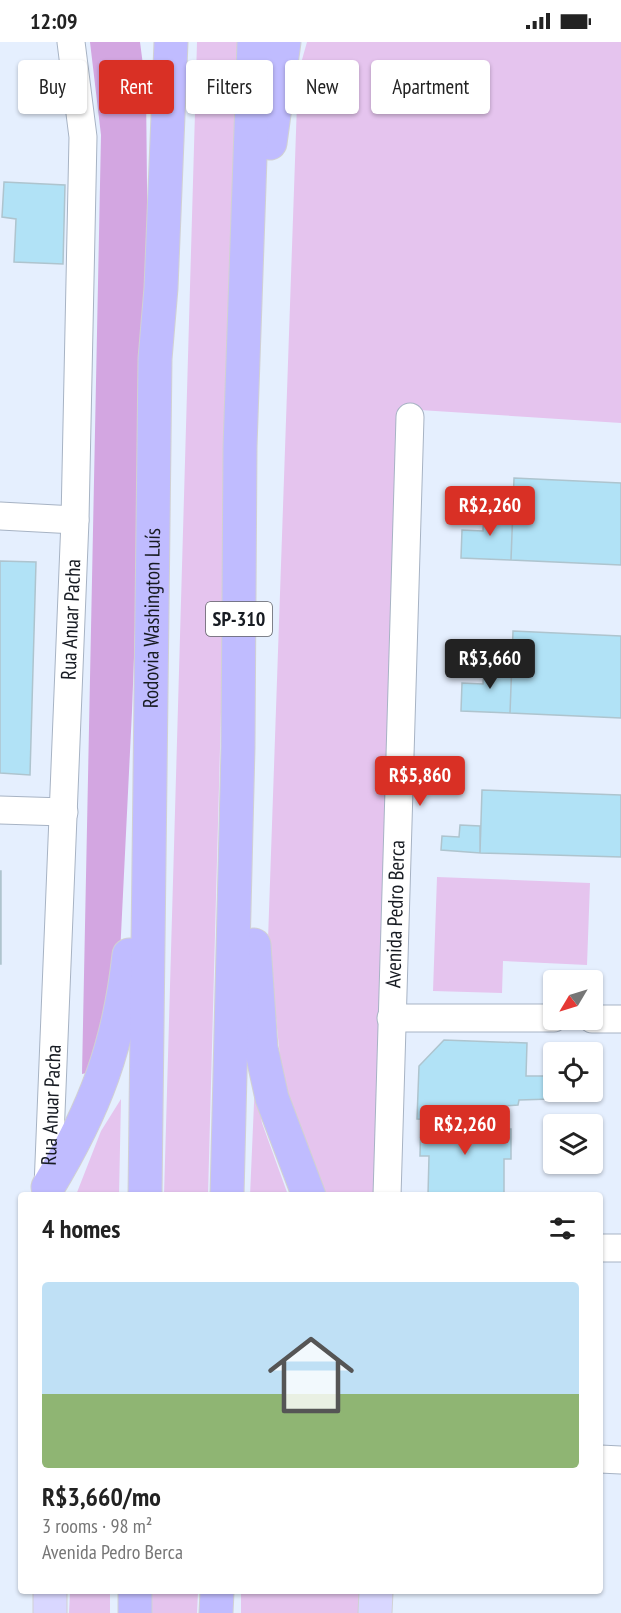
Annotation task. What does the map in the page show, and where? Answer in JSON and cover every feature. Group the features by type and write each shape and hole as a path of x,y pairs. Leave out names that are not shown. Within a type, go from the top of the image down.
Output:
{"highway":[{"path":"147,42 151,82 155,359"},
{"name":"Rodovia Washington Luís","path":"145,1192 155,359 161,288 171,42"},
{"name":"SP-310","path":"227,1192 238,747 240,447 254,42"},
{"path":"240,447 273,113 284,42"},
{"path":"48,1191 100,1087 113,1048 124,1000 150,741"},
{"path":"238,747 251,792 255,989 261,1048 272,1098 307,1192"},
{"path":"135,1594 135,1613"},
{"path":"216,1613 217,1594"}],"main road":[{"path":"50,1594 50,1613"},
{"path":"375,1613 376,1594"}],"street":[{"name":"Rua Anuar Pacha","path":"48,1191 75,520 83,137 71,42"},
{"name":"Avenida Pedro Berca","path":"387,1192 410,417"},
{"path":"0,516 75,520"},
{"path":"0,810 64,812"},
{"path":"391,1018 543,1018"},
{"path":"603,1019 621,1019"},
{"path":"603,1248 621,1248"},
{"path":"603,1459 621,1460"}],"shaded area":[{"path":"90,42 140,42 142,60 99,60 99,114 146,114 148,283 132,711 120,955 95,1071 82,1074 101,135"},
{"path":"197,42 239,42 239,60 196,60"},
{"path":"307,42 621,42 621,423 404,409 375,1192 321,1192 282,1076 268,940 297,114 359,114 359,60 302,60"},
{"path":"195,114 237,114 208,1192 164,1192"},
{"path":"437,877 590,883 587,965 503,961 502,993 433,991"},
{"path":"255,1080 262,1123 287,1192 250,1192"},
{"path":"121,1099 119,1192 77,1192 101,1131"},
{"path":"70,1594 110,1594 110,1613 69,1613"},
{"path":"152,1594 198,1594 197,1613 151,1613"},
{"path":"241,1594 363,1594 363,1613 241,1613"}],"building":[{"path":"4,182 65,185 63,264 14,262 16,219 2,217"},
{"path":"514,478 621,483 621,565 511,560"},
{"path":"484,507 513,509 511,560 461,558 462,530 483,531"},
{"path":"0,561 36,562 30,775 0,773"},
{"path":"513,631 621,636 621,718 510,713"},
{"path":"484,661 512,662 510,713 461,711 462,683 483,684"},
{"path":"482,790 621,795 621,857 480,853"},
{"path":"460,825 480,826 480,853 441,850 442,836 459,837"},
{"path":"1,871 1,964 0,964"},
{"path":"444,1040 527,1043 526,1076 543,1076 543,1099 519,1100 518,1105 504,1106 504,1121 417,1119 419,1066"},
{"path":"421,1118 504,1121 503,1129 511,1129 511,1159 504,1159 504,1192 428,1192 429,1156 420,1156"}]}
